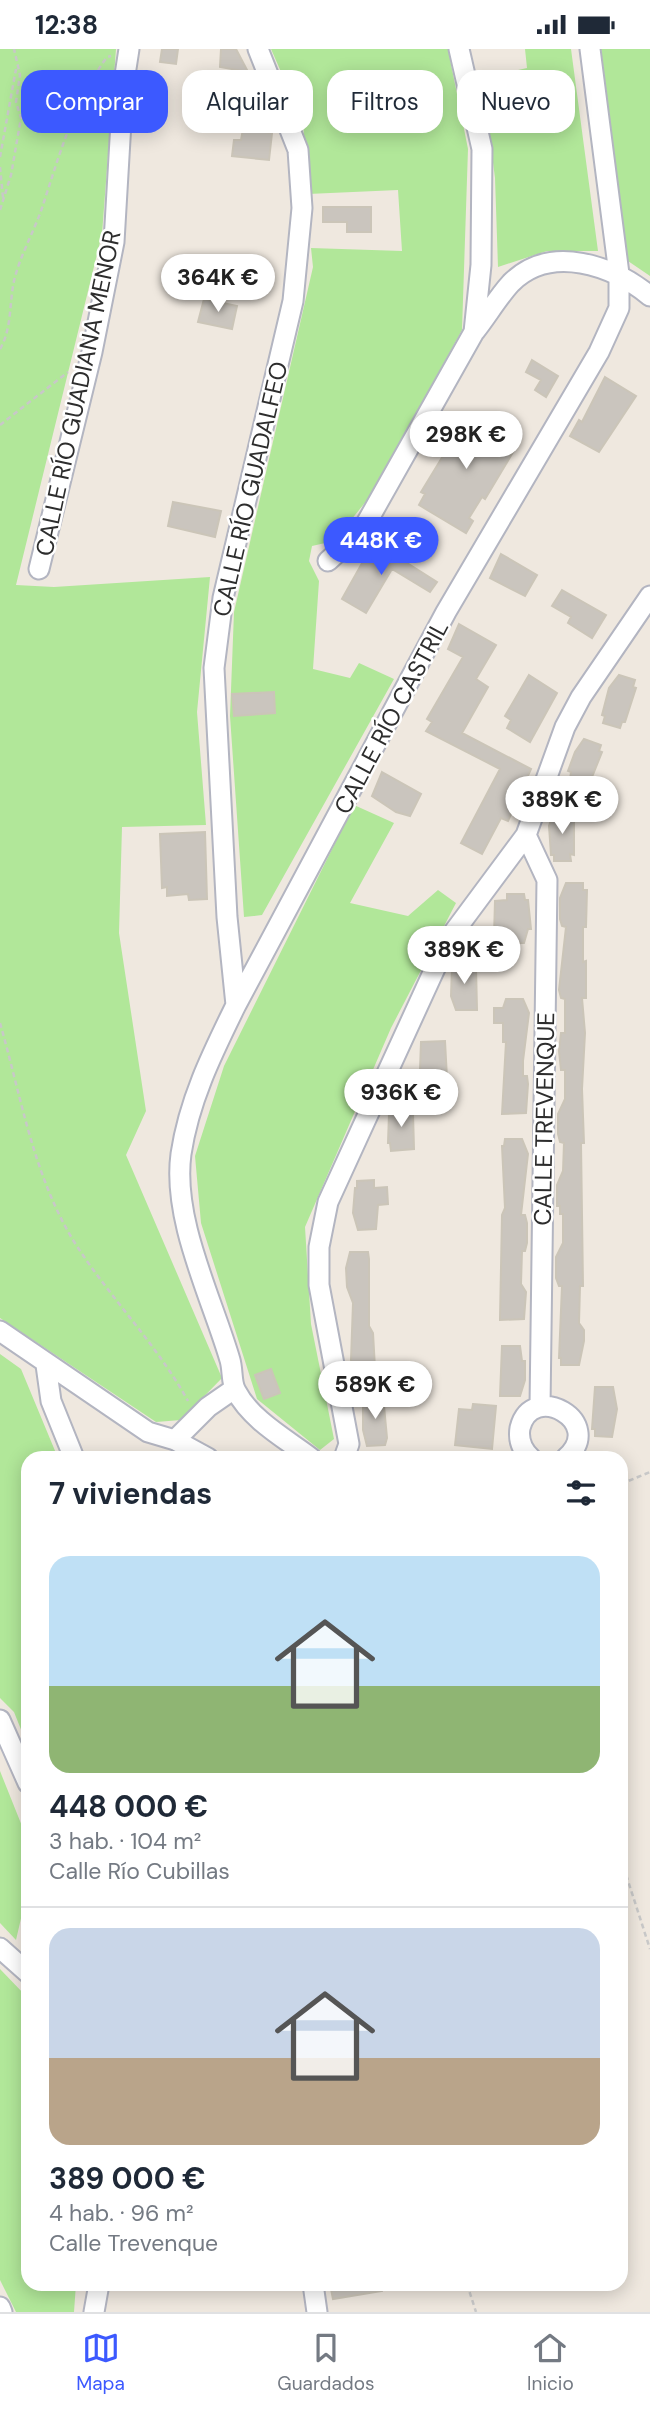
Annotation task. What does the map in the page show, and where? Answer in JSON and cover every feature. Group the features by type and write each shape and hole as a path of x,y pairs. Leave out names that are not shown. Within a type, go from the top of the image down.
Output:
{"street":[{"name":"CALLE RÍO GUADALFEO","path":"236,1006 214,669 223,598 293,301 302,208 298,150 258,49"},
{"path":"459,49 482,149 481,265 474,332"},
{"name":"CALLE RÍO CASTRIL","path":"234,1389 231,1364 191,1240 182,1198 181,1158 188,1114 205,1067 236,1006 446,612 599,352 619,308 619,274 590,49"},
{"name":"CALLE RÍO GUADIANA MENOR","path":"39,569 92,352 114,242 129,51"},
{"path":"328,561 363,529 474,332 512,283 548,263 585,262 619,274 650,296"},
{"path":"481,265 496,282 512,283"},
{"path":"346,1451 349,1444 319,1285 319,1247 328,1202 448,940 526,835 565,727 581,697 650,596"},
{"name":"CALLE TREVENQUE","path":"526,835 547,880 540,1407"},
{"path":"230,938 240,948 257,953 269,946"},
{"path":"0,1331 46,1365 148,1432 175,1440 195,1451"},
{"path":"46,1365 51,1401 72,1451"},
{"path":"175,1440 208,1407 234,1389 250,1411 302,1451"},
{"path":"525,1451 522,1447 520,1428 524,1419 540,1407 560,1408 573,1420 578,1438 570,1451"},
{"path":"0,1720 21,1767"},
{"path":"0,1948 21,1967"},
{"path":"94,2312 98,2291"},
{"path":"314,2291 317,2312"}],"path":[{"path":"0,210 21,118 16,102 20,75 14,49"},
{"path":"0,349 6,339 15,279 43,204 55,160 88,83 107,57 129,51"},
{"path":"0,157 16,65"},
{"path":"0,167 3,199"},
{"path":"0,425 92,352"},
{"path":"0,1023 33,1151 73,1240 170,1367 198,1419"},
{"path":"628,1481 650,1472"},
{"path":"628,1881 650,1949"},
{"path":"469,2291 476,2312"}],"green space":[{"path":"0,49 116,49 114,70 21,70 21,133 110,133 102,234 16,585 54,587 210,577 197,712 206,825 122,827 119,933 146,1111 126,1155 222,1378 181,1420 156,1422 0,1318"},
{"path":"271,49 448,49 457,94 457,133 465,133 468,149 462,330 372,494 334,541 312,546 309,561 319,581 313,669 350,678 359,663 394,679 262,915 244,917 230,716 234,612 313,267 311,248 402,251 398,190 308,194 304,133 313,133 313,70 280,70"},
{"path":"525,49 571,49 574,70 518,70 527,68"},
{"path":"601,49 650,49 650,276 628,261"},
{"path":"575,79 598,251 547,251 498,267 495,178 489,133 575,133"},
{"path":"354,805 394,823 350,903 408,916 438,890 456,903 391,1028 305,1227 311,1324 334,1439 320,1450 257,1399 201,1223 195,1156 224,1066"},
{"path":"0,1354 21,1369 55,1451 21,1451 21,1730 14,1712 0,1698"},
{"path":"0,1771 21,1824 21,1918 16,1940 0,1923"},
{"path":"0,1969 21,1991 21,2291 76,2291 74,2312 16,2312 0,2280"}],"building":[{"path":"162,49 178,49 176,64 160,62"},
{"path":"221,49 236,49 247,70 237,70 220,67"},
{"path":"242,133 272,133 269,160 232,156 234,140 241,140"},
{"path":"323,207 371,207 371,232 347,232 347,222 323,222"},
{"path":"204,299 237,306 232,329 198,322"},
{"path":"532,360 558,376 546,397 535,390 541,380 526,372"},
{"path":"605,377 636,396 599,452 570,436 579,420 582,422"},
{"path":"452,417 458,421 466,417 518,444 485,499 482,497 469,518 473,521 466,533 419,505 425,494 421,492 446,451 441,448 449,435 443,431"},
{"path":"173,502 221,511 215,537 168,526"},
{"path":"374,542 437,582 430,592 392,569 366,613 342,599"},
{"path":"501,554 537,575 525,596 490,578"},
{"path":"562,590 606,615 592,638 568,623 571,617 552,606"},
{"path":"459,624 496,645 476,679 488,687 462,733 531,769 508,821 501,818 482,854 461,843 500,769 426,731 432,722 427,719 463,657 448,649"},
{"path":"529,675 557,693 530,742 507,728 511,720 505,716"},
{"path":"619,675 635,680 633,687 636,688 625,722 622,722 620,728 603,723 605,716 602,715 609,688"},
{"path":"274,692 275,713 234,716 232,694"},
{"path":"584,739 601,745 599,751 602,752 586,792 569,787 571,772 568,771 575,752"},
{"path":"382,772 421,794 410,816 396,812 372,796"},
{"path":"554,811 570,811 570,818 574,818 574,855 570,854 571,861 554,861 554,855 551,855 549,826"},
{"path":"205,832 207,899 189,900 188,894 167,896 167,887 162,888 160,834"},
{"path":"566,883 583,883 583,890 587,890 586,927 583,927 586,998 582,998 585,1033 582,1089 584,1143 581,1143 583,1286 580,1286 579,1323 584,1330 584,1341 579,1365 561,1365 559,1358 562,1286 559,1286 556,1278 556,1257 563,1243 563,1214 560,1214 560,1206 557,1206 557,1185 563,1171 564,1143 560,1142 558,1134 558,1114 565,1099 565,1070 561,1070 559,1051 561,1033 565,1033 565,999 561,998 559,990 566,927 562,926 560,919 560,898"},
{"path":"507,894 524,894 525,900 528,900 531,929 528,929 524,943 507,943 507,937 494,936 495,901 507,900"},
{"path":"472,960 472,967 476,967 477,1010 456,1010 451,996 452,967 455,967 454,961"},
{"path":"506,999 523,999 529,1013 523,1061 523,1076 527,1076 528,1084 526,1113 502,1114 506,1042 503,1042 503,1023 494,1023 494,1008 503,1008"},
{"path":"445,1041 447,1078 443,1078 443,1084 426,1085 420,1070 421,1042"},
{"path":"409,1106 410,1114 413,1113 414,1149 391,1151 388,1143 389,1114 392,1114 392,1107"},
{"path":"505,1139 522,1139 528,1154 521,1215 525,1215 527,1223 527,1243 525,1251 522,1251 521,1284 526,1292 524,1319 500,1320 502,1215 505,1208 502,1146"},
{"path":"374,1180 374,1188 387,1187 388,1204 378,1205 376,1229 358,1230 353,1213 357,1181"},
{"path":"350,1252 368,1252 369,1326 373,1333 375,1368 372,1375 355,1376 351,1360 353,1303 347,1287 346,1268"},
{"path":"502,1346 520,1346 522,1361 525,1361 525,1380 520,1396 500,1396"},
{"path":"271,1369 280,1393 264,1399 255,1375"},
{"path":"595,1387 613,1387 617,1409 612,1437 595,1436 595,1429 592,1429"},
{"path":"383,1395 387,1438 385,1445 367,1446 363,1430 363,1403 366,1404 366,1396"},
{"path":"473,1404 496,1406 492,1449 455,1445 459,1409 472,1410"},
{"path":"331,2291 382,2291 333,2299"}]}
